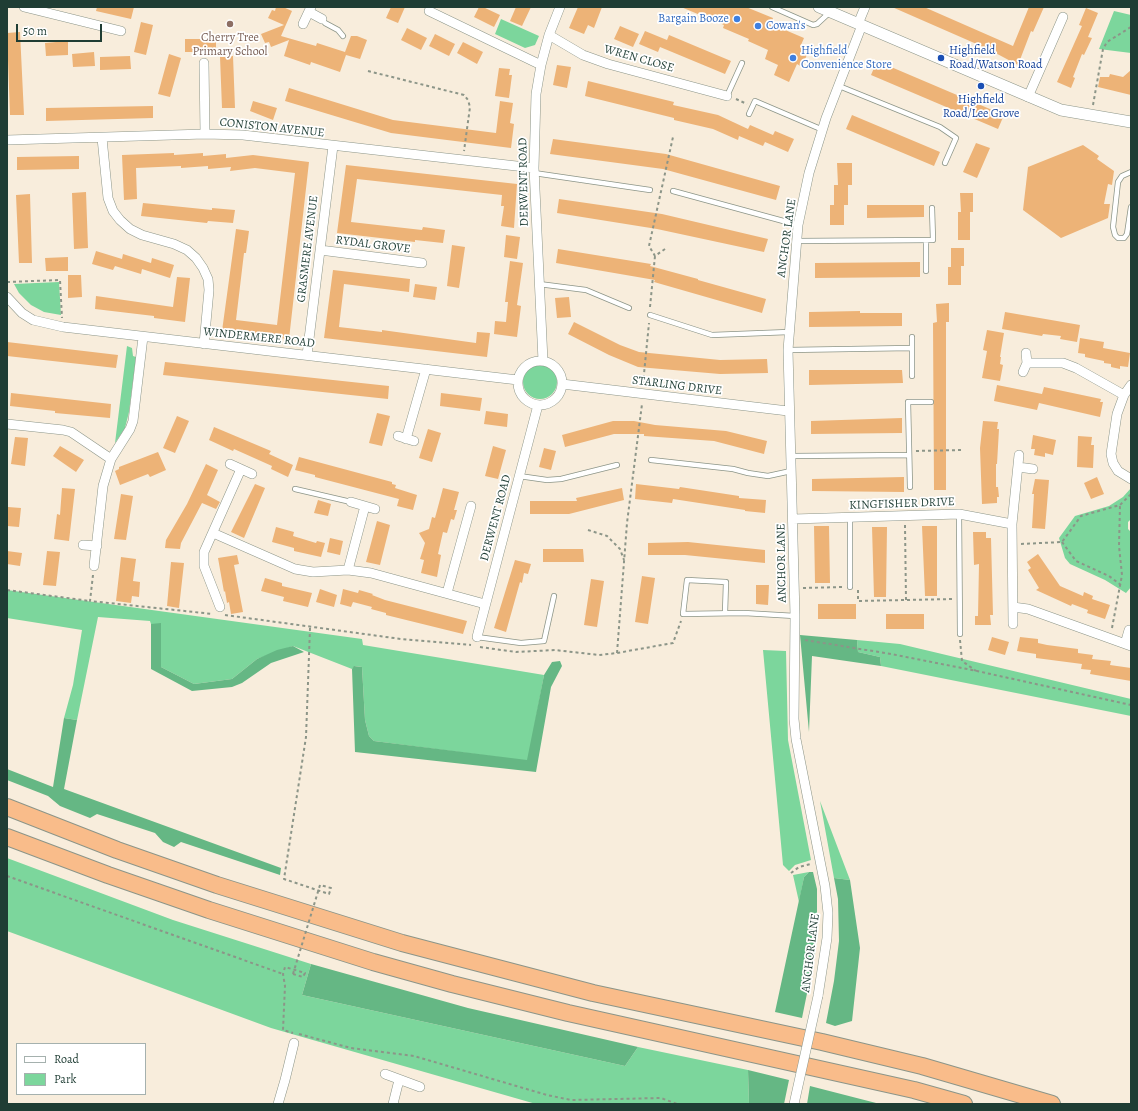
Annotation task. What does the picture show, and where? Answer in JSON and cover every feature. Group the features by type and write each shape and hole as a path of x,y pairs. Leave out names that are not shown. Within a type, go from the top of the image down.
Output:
{"highway":[{"path":"7,807 117,850 217,885 402,943 593,993 822,1042 922,1066 1052,1104"},
{"path":"7,837 108,875 209,910 329,948 452,984 568,1013 914,1090 964,1104"}],"street":[{"path":"24,7 121,31"},
{"name":"DERWENT ROAD","path":"543,361 534,170 536,94 541,65 549,35 560,7"},
{"path":"819,7 1061,110 1131,122"},
{"name":"ANCHOR LANE","path":"794,1104 818,996 825,953 828,913 821,861 796,739 792,456 788,411 789,332 798,224 809,173 865,7"},
{"path":"303,24 310,10 322,19"},
{"path":"429,11 541,65"},
{"path":"1028,97 1062,17"},
{"name":"WREN CLOSE","path":"549,35 583,55 608,64 728,96"},
{"path":"204,63 205,134"},
{"name":"CONISTON AVENUE","path":"7,140 205,134 243,135 534,170"},
{"path":"102,138 108,198 113,211 130,229 187,250 196,258 203,268 208,279 209,290 204,344"},
{"name":"GRASMERE AVENUE","path":"307,355 333,146"},
{"name":"RYDAL GROVE","path":"320,250 422,263"},
{"name":"WINDERMERE ROAD","path":"7,297 22,313 33,320 63,327 518,380"},
{"path":"94,566 103,486 112,459 130,429 133,421 143,337"},
{"path":"1023,372 1027,363 1026,353"},
{"path":"543,361 555,366 562,378 562,384 557,397 545,405 538,405 525,399 521,394 518,380 524,368 529,364 543,361"},
{"path":"1027,363 1063,363 1076,368 1124,395"},
{"path":"406,438 426,369"},
{"name":"STARLING DRIVE","path":"562,384 788,411"},
{"path":"1131,385 1124,395 1117,414 1111,454 1113,463 1118,471 1131,479"},
{"name":"DERWENT ROAD","path":"475,641 538,405"},
{"path":"7,424 71,432 112,459"},
{"path":"1013,624 1012,524 1019,455"},
{"path":"230,464 252,474"},
{"path":"1018,467 1033,469"},
{"path":"219,612 209,591 203,559 204,552 241,469"},
{"path":"351,502 375,509"},
{"path":"348,570 365,506"},
{"path":"447,594 471,506"},
{"name":"KINGFISHER DRIVE","path":"793,519 959,514 1012,524"},
{"path":"213,533 295,569 313,572 348,570 370,573 485,604"},
{"path":"84,545 96,546"},
{"path":"458,556 467,559"},
{"path":"1014,607 1028,609 1128,645 1129,630"},
{"path":"278,1104 294,1043"},
{"path":"385,1074 420,1087"},
{"path":"393,1104 399,1080"}],"lane":[{"path":"772,7 813,25 817,24 830,12"},
{"path":"322,19 325,23 338,30 343,36"},
{"path":"728,96 742,63"},
{"path":"839,86 940,127 956,138 945,163"},
{"path":"749,114 755,101 823,130"},
{"path":"534,170 650,190"},
{"path":"1131,172 1122,176 1118,182 1113,227 1118,238 1124,238 1128,234 1131,207"},
{"path":"673,191 798,224"},
{"path":"796,240 933,240 932,208"},
{"path":"926,241 926,271"},
{"path":"539,284 586,290 629,308"},
{"path":"650,314 712,336 789,332"},
{"path":"912,337 912,376"},
{"path":"788,350 912,348"},
{"path":"910,487 908,402 931,402"},
{"path":"792,456 909,453"},
{"path":"651,460 733,469 748,474 768,476 792,470"},
{"path":"519,476 547,480 561,479 600,468 618,465"},
{"path":"295,489 351,502"},
{"path":"959,514 960,634"},
{"path":"850,518 850,587"},
{"path":"725,613 726,582 687,580 683,614 725,613 795,616"},
{"path":"475,641 521,643 544,640 554,596"}],"path":[{"path":"1091,116 1103,49 1107,42 1131,27"},
{"path":"368,71 464,95 468,100 470,107 463,161"},
{"path":"728,96 753,106"},
{"path":"617,653 627,522 643,394 655,256 649,246 673,137"},
{"path":"655,256 665,249"},
{"path":"7,282 60,280 63,327"},
{"path":"909,453 961,450"},
{"path":"1062,542 1081,516 1120,505 1131,494"},
{"path":"1109,639 1122,575 1119,546 1120,505"},
{"path":"905,516 906,600"},
{"path":"588,530 608,536 620,549 625,562"},
{"path":"1012,544 1062,542"},
{"path":"1062,542 1076,560 1109,576 1121,585"},
{"path":"90,601 94,566"},
{"path":"794,588 858,586 858,601 959,598"},
{"path":"7,590 90,601 219,612 310,628 401,639 475,641 516,652 555,650 599,655 673,643 683,614"},
{"path":"310,628 306,737 284,879 330,894 331,888 320,885 293,974 303,977 305,972 285,967 283,974 285,986 283,1030 351,1048 414,1056 547,1095 571,1100 661,1098 676,1104"},
{"path":"960,634 962,661 977,671"},
{"path":"794,639 977,671 1131,705"},
{"path":"791,873 799,867 821,861"},
{"path":"7,876 283,974"}],"green space":[{"path":"1114,11 1131,15 1131,53 1099,49"},
{"path":"501,19 539,36 535,45 525,48 495,34"},
{"path":"59,282 61,315 44,312 31,305 19,293 14,284"},
{"path":"127,346 132,348 133,356 136,357 129,412 125,428 115,443"},
{"path":"537,365 543,365 547,366 554,372 557,382 556,389 550,396 543,399 537,399 533,398 526,392 523,385 523,379 524,375 530,368"},
{"path":"1131,488 1131,519 1128,522 1128,529 1131,532 1131,587 1126,593 1105,580 1070,564 1065,558 1059,538 1075,516 1109,506 1123,497"},
{"path":"7,590 362,639 363,645 544,675 528,761 374,741 369,736 365,720 362,667 355,666 352,669 293,646 257,659 232,679 194,684 161,667 161,624 151,624 150,621 98,617 77,720 64,718 73,685 82,630 7,618"},
{"path":"161,623 161,667 194,684 232,679 257,659 277,650 293,646 304,652 271,663 242,683 232,687 192,691 151,669 151,624"},
{"path":"800,635 857,640 858,652 880,657 881,666 812,656 809,732"},
{"path":"857,640 900,644 1131,699 1131,716 881,666 880,657 858,652"},
{"path":"763,650 786,651 788,740 811,860 795,865 789,871 783,865"},
{"path":"560,661 562,666 551,687 536,772 355,752 352,669 354,666 362,667 365,720 369,736 374,741 527,760 544,675 552,662"},
{"path":"64,718 77,720 64,789 281,868 280,875 181,842 174,847 163,842 155,833 97,814 90,818 60,806 48,796 7,780 7,769 53,787"},
{"path":"820,801 850,880 834,878"},
{"path":"7,858 173,920 311,964 302,995 625,1066 638,1047 748,1070 749,1104 536,1104 271,1028 7,931"},
{"path":"809,872 804,877 799,902 793,875"},
{"path":"809,872 813,872 817,889 817,924 815,954 802,1018 775,1012 804,877"},
{"path":"834,878 850,880 860,948 852,1021 835,1026 826,1023 834,981 839,941 838,899"},
{"path":"311,964 468,1008 638,1047 625,1066 302,995"},
{"path":"748,1070 789,1080 784,1104 749,1104"},
{"path":"810,1086 880,1104 807,1104"}],"building":[{"path":"97,7 134,7 131,19 96,11"},
{"path":"276,7 283,7 292,11 281,36 316,46 317,43 345,52 351,36 357,36 367,40 360,59 346,55 340,72 311,62 310,65 284,56 289,40 271,47 269,42 265,43 261,34 284,25 268,18 272,10 275,11"},
{"path":"391,7 405,7 398,23 386,18"},
{"path":"479,7 483,7 500,15 494,27 474,17"},
{"path":"516,7 531,7 522,26 510,21"},
{"path":"578,7 602,7 594,28 588,25 584,34 569,28"},
{"path":"681,7 746,7 773,18 771,24 804,38 801,45 804,46 802,49 808,52 802,67 797,64 789,82 774,75 778,65 765,59 768,50 748,41 749,39 723,28 724,25"},
{"path":"892,7 924,7 1013,46 1029,7 1044,7 1033,32 1031,31 1018,65 988,49"},
{"path":"1086,8 1098,13 1088,37 1092,38 1084,55 1082,54 1073,77 1075,78 1071,88 1057,82 1082,26 1079,25"},
{"path":"141,22 153,25 146,55 134,52"},
{"path":"620,26 639,34 633,47 614,39"},
{"path":"407,28 427,38 421,50 401,40"},
{"path":"645,31 667,40 669,35 731,61 725,74 660,47 658,52 639,44"},
{"path":"20,32 24,115 10,115 7,33"},
{"path":"435,34 455,44 449,56 429,46"},
{"path":"185,39 216,39 216,52 185,52"},
{"path":"68,42 68,55 46,56 45,43"},
{"path":"463,42 483,52 477,64 457,53"},
{"path":"94,52 95,66 73,67 72,54"},
{"path":"169,54 181,58 170,97 158,94"},
{"path":"130,56 131,69 100,70 100,57"},
{"path":"233,56 235,108 222,108 220,57"},
{"path":"877,61 1004,115 998,129 871,75"},
{"path":"557,65 571,67 567,88 553,85"},
{"path":"499,68 510,69 509,75 512,75 509,98 495,96"},
{"path":"1131,70 1131,95 1098,87 1100,77 1109,77 1110,74 1123,77"},
{"path":"588,81 674,102 673,105 718,115 748,129 750,125 773,135 775,131 794,139 788,152 765,142 763,146 739,136 738,140 713,129 585,96"},
{"path":"289,88 393,120 496,133 500,101 513,103 510,123 514,124 511,148 391,133 285,101"},
{"path":"253,101 277,108 273,120 250,111"},
{"path":"153,106 153,118 46,121 46,108"},
{"path":"852,115 940,152 934,166 846,129"},
{"path":"553,139 666,154 780,186 776,200 663,169 550,154"},
{"path":"976,143 990,148 977,178 963,172"},
{"path":"1083,145 1099,156 1097,159 1114,171 1112,185 1108,184 1104,204 1110,204 1108,218 1061,238 1023,210 1028,167"},
{"path":"174,153 174,155 203,153 203,156 226,154 226,158 253,155 309,162 289,339 222,331 236,229 249,231 246,253 244,253 236,320 277,325 295,173 255,168 230,171 231,167 208,169 208,166 181,168 181,166 136,168 137,199 124,200 122,155"},
{"path":"79,156 79,169 17,170 17,157"},
{"path":"837,163 852,163 852,185 848,185 848,205 844,205 844,225 830,225 830,205 834,205 834,185 838,185"},
{"path":"346,165 517,184 514,228 501,226 504,206 501,206 502,195 357,179 351,222 422,230 423,227 445,230 443,243 415,240 415,242 337,233"},
{"path":"86,192 88,248 74,249 72,193"},
{"path":"960,193 973,193 973,212 970,212 970,240 958,240 958,212 961,212"},
{"path":"30,194 32,263 19,263 16,195"},
{"path":"559,199 662,214 768,239 764,252 657,229 557,213"},
{"path":"143,203 212,210 212,208 235,210 233,223 208,221 207,223 141,216"},
{"path":"867,205 924,205 924,217 867,218"},
{"path":"506,235 520,237 517,259 504,257"},
{"path":"452,245 465,247 459,288 447,286"},
{"path":"951,248 964,248 964,266 961,266 961,285 948,285 948,267 951,267"},
{"path":"558,249 651,264 650,266 766,299 762,313 654,282 655,280 556,263"},
{"path":"96,251 122,259 123,254 151,263 152,258 174,265 170,278 142,269 141,274 115,266 113,270 92,264"},
{"path":"68,257 68,271 46,271 45,258"},
{"path":"510,261 523,263 517,305 521,306 517,337 494,334 495,321 506,322 508,302 505,302"},
{"path":"920,262 920,277 815,278 815,263"},
{"path":"333,270 410,279 409,292 344,284 339,327 382,332 382,330 476,343 477,332 490,333 487,357 324,338"},
{"path":"68,275 81,275 82,297 68,298"},
{"path":"177,277 190,278 185,322 154,318 154,316 95,309 96,296 173,307"},
{"path":"415,284 437,287 435,300 413,297"},
{"path":"569,297 571,317 557,318 555,298"},
{"path":"949,303 949,322 946,322 946,490 934,490 933,323 937,322 936,304"},
{"path":"860,311 860,313 902,313 902,326 809,327 809,312"},
{"path":"1005,312 1080,325 1077,342 1060,339 1061,336 1043,334 1042,336 1002,329"},
{"path":"574,322 620,345 639,352 720,360 767,359 768,373 720,374 638,367 609,355 568,334"},
{"path":"987,330 1004,333 1000,357 1000,364 1003,365 1000,381 982,378 987,351 983,350"},
{"path":"1080,338 1104,342 1103,348 1130,353 1128,367 1120,366 1120,369 1111,367 1111,364 1104,363 1104,361 1085,357 1085,354 1078,353"},
{"path":"7,342 118,355 116,368 7,356"},
{"path":"165,362 389,386 388,399 163,375"},
{"path":"809,370 902,370 903,383 809,385"},
{"path":"997,385 1042,394 1044,387 1101,399 1100,402 1103,402 1100,417 1039,403 1037,410 994,401"},
{"path":"11,393 111,404 110,418 55,413 55,411 10,406"},
{"path":"441,393 482,398 480,411 440,406"},
{"path":"486,411 508,414 507,427 484,424"},
{"path":"377,413 390,416 382,446 369,443"},
{"path":"177,416 189,421 175,453 163,448"},
{"path":"902,418 902,433 811,434 811,421"},
{"path":"613,421 634,421 655,425 726,431 767,441 764,454 714,441 644,436 644,434 614,434 565,447 562,435"},
{"path":"983,421 998,422 997,429 999,429 996,487 998,487 999,497 997,497 997,503 982,504 980,448"},
{"path":"214,427 271,451 269,454 293,465 288,477 271,469 272,466 234,449 233,451 209,440"},
{"path":"428,429 441,433 432,462 419,458"},
{"path":"1033,435 1056,440 1053,455 1045,453 1045,457 1034,455 1035,449 1031,449"},
{"path":"1078,436 1092,437 1091,445 1094,445 1093,468 1077,467"},
{"path":"15,437 28,438 25,466 11,464"},
{"path":"60,446 84,460 76,472 53,456"},
{"path":"493,446 506,450 498,479 485,476"},
{"path":"544,448 556,451 551,470 539,467"},
{"path":"158,452 166,470 150,477 148,474 120,485 115,471 119,469 119,467"},
{"path":"299,457 392,482 392,484 396,485 395,488 417,495 413,510 397,506 399,499 315,477 315,475 295,470"},
{"path":"206,464 218,470 207,495 220,502 216,509 202,503 181,543 180,549 165,548 166,540 187,504"},
{"path":"904,477 904,492 812,491 812,479"},
{"path":"1097,477 1104,494 1091,499 1084,483"},
{"path":"1035,479 1049,480 1045,529 1032,528 1034,494 1032,494"},
{"path":"255,484 265,488 244,538 231,532"},
{"path":"636,484 679,489 680,487 739,496 739,498 766,500 765,513 673,499 672,503 635,499"},
{"path":"62,488 75,489 69,541 54,539 57,514 60,515"},
{"path":"443,488 459,492 454,510 457,510 454,520 451,519 447,533 443,532 438,554 441,555 437,577 421,573 424,560 420,559 425,543 419,533 429,529 432,517 435,518"},
{"path":"622,488 624,500 569,514 530,514 530,501 577,501 576,498"},
{"path":"121,494 133,496 126,540 114,539"},
{"path":"318,500 331,504 328,516 314,513"},
{"path":"8,507 21,508 19,527 7,526"},
{"path":"377,521 390,525 380,565 366,562"},
{"path":"814,526 829,526 830,583 815,583"},
{"path":"922,526 937,526 937,596 925,596"},
{"path":"276,527 294,532 293,536 316,543 317,541 325,543 321,557 294,551 294,548 272,542"},
{"path":"872,527 887,527 886,597 874,597"},
{"path":"973,532 986,532 986,538 991,538 993,615 990,615 991,625 975,625 975,616 978,616 979,564 974,565"},
{"path":"330,538 343,541 340,555 327,552"},
{"path":"688,542 765,550 765,563 685,555 648,555 648,543"},
{"path":"543,549 583,549 584,562 543,562"},
{"path":"7,551 22,553 20,566 7,564"},
{"path":"47,551 60,552 56,586 43,585"},
{"path":"1038,554 1060,586 1083,596 1084,592 1093,596 1092,599 1110,605 1105,619 1087,613 1088,610 1072,604 1071,606 1036,590 1039,588 1028,570 1031,568 1027,562"},
{"path":"237,555 239,564 234,565 243,612 231,614 229,602 227,603 225,591 224,592 218,558"},
{"path":"121,557 136,559 133,581 140,582 139,597 132,596 131,603 116,601"},
{"path":"515,560 531,564 528,574 524,573 522,583 520,582 506,632 494,628"},
{"path":"171,562 184,563 179,608 167,606"},
{"path":"642,576 655,578 648,624 635,622"},
{"path":"265,578 282,583 282,586 312,593 308,607 283,601 284,597 261,591"},
{"path":"591,579 604,581 597,627 584,625"},
{"path":"756,585 769,585 768,605 756,604"},
{"path":"320,589 337,595 334,607 316,602"},
{"path":"343,589 358,593 359,590 373,594 372,595 385,600 467,621 463,634 386,615 386,613 371,609 372,607 353,602 351,607 340,604"},
{"path":"818,604 856,604 856,619 818,619"},
{"path":"886,614 924,614 924,629 886,629"},
{"path":"992,637 1009,642 1005,655 988,650"},
{"path":"1020,637 1038,639 1038,643 1047,645 1078,649 1078,653 1093,655 1092,659 1111,661 1110,665 1131,668 1131,681 1090,674 1091,670 1081,669 1082,664 1036,658 1036,654 1017,651"}],"place":[{"name":"Bargain Booze","path":"737,19"},
{"name":"Cherry Tree Primary School","path":"230,24"},
{"name":"Cowan's","path":"758,26"},
{"name":"Highfield Convenience Store","path":"793,58"},
{"name":"Highfield Road/Watson Road","path":"941,58"},
{"name":"Highfield Road/Lee Grove","path":"981,86"}]}
